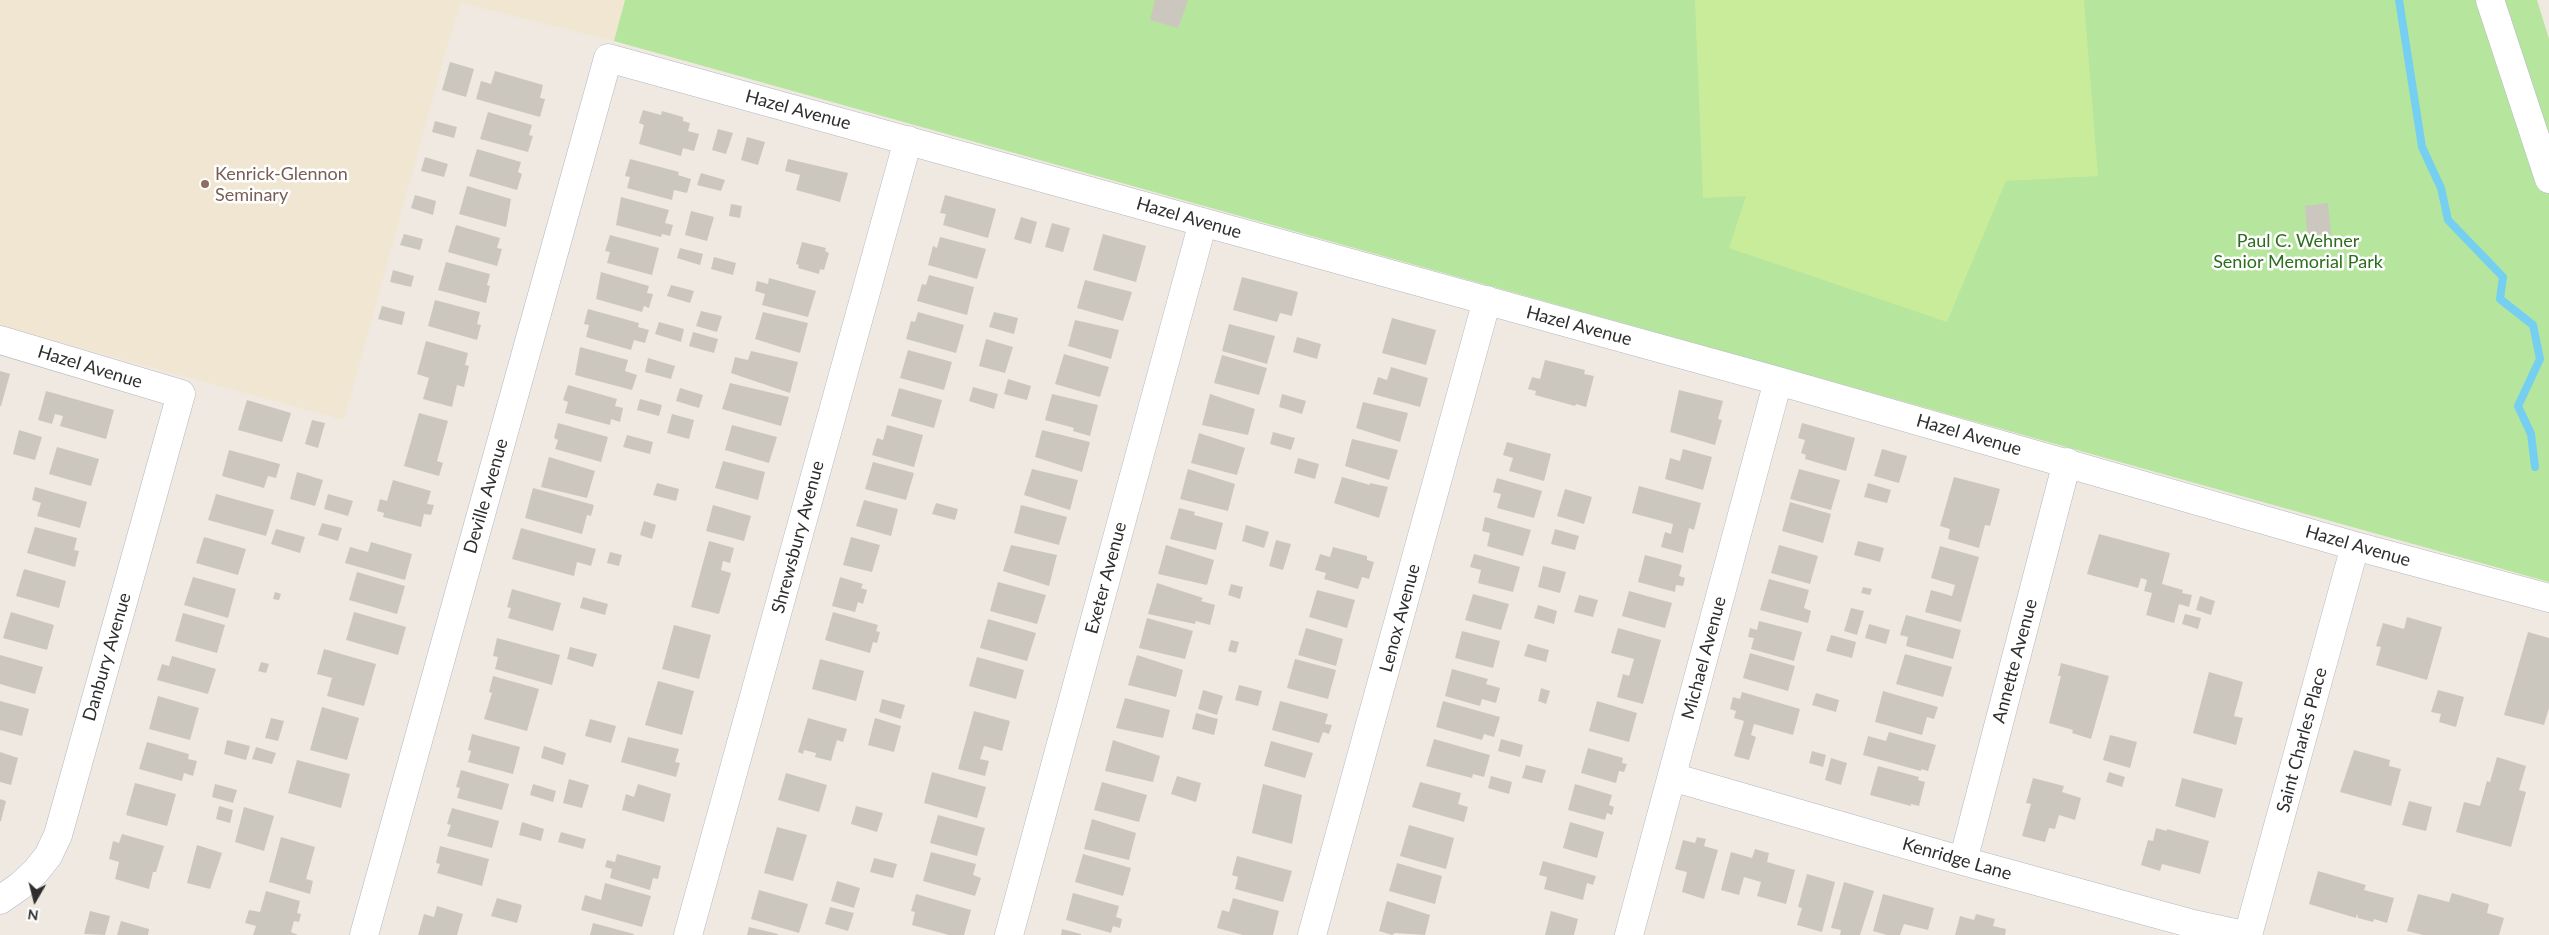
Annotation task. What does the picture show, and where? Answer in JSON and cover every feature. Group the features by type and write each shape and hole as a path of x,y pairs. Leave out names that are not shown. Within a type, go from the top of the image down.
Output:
{"street":[{"path":"2490,0 2549,178"},
{"name":"Hazel Avenue","path":"608,58 1487,300 2066,462 2355,546 2549,598"},
{"name":"Deville Avenue","path":"364,935 608,58"},
{"name":"Shrewsbury Avenue","path":"688,935 908,140"},
{"name":"Exeter Avenue","path":"1008,935 1204,222"},
{"name":"Lenox Avenue","path":"1312,935 1487,300"},
{"name":"Hazel Avenue","path":"0,340 181,394"},
{"name":"Michael Avenue","path":"1628,935 1778,381"},
{"name":"Danbury Avenue","path":"0,900 36,872 48,856 58,835 181,394"},
{"name":"Annette Avenue","path":"1963,861 2066,462"},
{"name":"Saint Charles Place","path":"2248,935 2355,546"},
{"name":"Kenridge Lane","path":"1672,777 1963,861 2192,930 2244,935"}],"shaded area":[{"name":"Kenrick-Glennon Seminary","path":"0,0 625,0 614,41 461,3 450,36 344,420 0,326"}],"green space":[{"name":"Paul C. Wehner Senior Memorial Park","path":"625,0 2537,0 2549,39 2549,582 614,41"},
{"path":"1695,0 2084,0 2098,176 2006,181 1947,322 1729,248 1746,196 1703,198"}],"building":[{"path":"1155,0 1188,0 1178,28 1150,20"},
{"path":"450,62 474,69 466,97 442,90"},
{"path":"495,71 543,85 540,98 545,99 540,117 476,99 481,81 491,84"},
{"path":"643,110 661,115 662,111 683,117 683,121 690,123 688,131 699,134 694,151 683,148 681,156 639,144 644,125 639,123"},
{"path":"488,112 532,125 529,135 533,136 528,152 480,139"},
{"path":"435,121 457,127 454,138 432,132"},
{"path":"718,129 733,133 726,154 712,150"},
{"path":"747,137 765,142 758,165 741,160"},
{"path":"477,149 521,162 518,172 522,174 517,190 469,176"},
{"path":"425,157 448,164 444,177 421,171"},
{"path":"630,159 679,172 678,175 691,179 687,193 674,190 672,200 627,188 630,177 625,176"},
{"path":"788,159 848,173 840,202 796,190 800,175 785,171"},
{"path":"701,173 725,180 721,191 697,185"},
{"path":"467,186 511,199 506,227 459,214"},
{"path":"415,195 436,201 433,215 411,208"},
{"path":"945,195 996,209 988,238 943,225 946,214 940,213"},
{"path":"621,197 669,210 665,223 673,225 670,236 662,234 661,237 616,225"},
{"path":"2328,203 2331,234 2307,235 2305,206"},
{"path":"731,204 742,206 740,218 729,216"},
{"path":"691,211 714,217 707,241 685,235"},
{"path":"1021,217 1037,222 1031,244 1014,239"},
{"path":"1052,223 1070,228 1063,252 1045,247"},
{"path":"456,225 500,238 497,248 502,249 497,266 448,252"},
{"path":"404,234 423,239 420,250 400,245"},
{"path":"1103,234 1146,246 1136,282 1093,270"},
{"path":"610,235 659,248 652,275 607,263 610,252 605,251"},
{"path":"940,237 986,249 977,279 928,265 933,246 937,248"},
{"path":"802,242 826,248 825,251 829,253 824,270 820,269 819,274 798,268 799,265 796,264"},
{"path":"680,248 703,254 700,265 677,258"},
{"path":"714,257 736,263 733,275 711,269"},
{"path":"446,262 490,274 487,285 490,286 486,303 438,290"},
{"path":"393,270 414,276 411,287 390,282"},
{"path":"601,272 649,286 647,293 653,294 649,308 644,306 642,312 596,299"},
{"path":"929,275 974,287 967,315 917,301 922,284 926,285"},
{"path":"1242,277 1298,292 1292,316 1280,313 1277,322 1233,310"},
{"path":"769,278 816,291 808,317 762,305 765,294 755,291 757,281 768,284"},
{"path":"1085,280 1132,292 1123,321 1077,308"},
{"path":"671,285 694,291 690,303 667,296"},
{"path":"435,300 480,312 477,324 481,325 477,340 428,326"},
{"path":"382,306 405,312 402,325 378,319"},
{"path":"588,309 639,323 638,327 649,330 645,343 634,340 631,350 586,337 589,325 584,324"},
{"path":"701,311 722,316 717,332 696,326"},
{"path":"763,312 808,323 800,353 755,339"},
{"path":"918,312 964,325 956,353 906,339 911,321 915,322"},
{"path":"994,312 1018,318 1014,334 989,327"},
{"path":"1392,318 1436,330 1426,365 1382,353"},
{"path":"1075,320 1119,330 1111,359 1068,346"},
{"path":"659,322 684,329 681,342 655,334"},
{"path":"1229,324 1275,336 1267,364 1222,351"},
{"path":"693,332 718,339 714,353 689,346"},
{"path":"1297,337 1321,344 1317,359 1293,352"},
{"path":"986,339 1013,347 1005,373 979,366"},
{"path":"426,341 468,353 465,365 469,366 464,387 457,385 452,407 423,399 429,378 417,374"},
{"path":"580,347 628,360 625,371 637,375 632,390 575,375"},
{"path":"908,350 952,362 944,390 900,378"},
{"path":"751,351 798,362 790,393 731,373 735,357 748,360"},
{"path":"1064,354 1109,367 1100,397 1055,384"},
{"path":"1222,355 1267,368 1259,395 1214,383"},
{"path":"648,358 675,366 671,379 645,372"},
{"path":"1545,360 1585,370 1584,374 1594,376 1586,407 1576,404 1575,406 1535,395 1536,391 1528,389 1532,377 1540,379"},
{"path":"1391,367 1428,378 1420,407 1373,394 1378,377 1387,380"},
{"path":"0,371 10,374 1,406 0,406"},
{"path":"1008,379 1031,386 1027,400 1004,394"},
{"path":"730,383 789,397 781,426 722,409"},
{"path":"568,385 617,399 615,406 623,408 620,422 611,419 610,425 565,413 568,402 563,400"},
{"path":"973,387 998,394 994,409 969,401"},
{"path":"680,388 703,395 699,408 676,401"},
{"path":"899,388 942,400 934,428 891,416"},
{"path":"1679,390 1723,401 1718,419 1722,420 1715,445 1670,432"},
{"path":"46,391 114,410 106,439 60,426 63,416 55,414 52,424 38,420"},
{"path":"1052,394 1098,405 1090,436 1073,431 1074,428 1045,420"},
{"path":"1210,394 1255,409 1248,435 1202,425"},
{"path":"1282,394 1306,401 1302,414 1279,407"},
{"path":"640,399 662,405 659,416 637,410"},
{"path":"247,400 291,413 282,442 238,430"},
{"path":"1363,402 1408,413 1400,442 1356,428"},
{"path":"419,413 448,421 437,461 443,463 439,476 404,466"},
{"path":"672,414 694,420 689,439 667,433"},
{"path":"312,420 325,423 318,448 305,444"},
{"path":"558,423 608,437 601,462 555,449 558,440 554,438"},
{"path":"1802,423 1855,438 1846,471 1805,459 1806,455 1801,453 1805,440 1798,438"},
{"path":"732,425 777,437 769,463 725,450"},
{"path":"887,425 923,435 914,467 872,455 877,438 883,440"},
{"path":"19,430 42,437 35,460 13,454"},
{"path":"1042,430 1090,442 1082,472 1035,457"},
{"path":"1273,432 1295,438 1291,450 1270,444"},
{"path":"1199,433 1245,448 1237,475 1191,463"},
{"path":"627,435 653,442 650,454 623,447"},
{"path":"1352,439 1398,450 1389,480 1345,466"},
{"path":"1507,442 1551,454 1544,481 1509,471 1513,458 1503,455"},
{"path":"57,447 99,459 91,486 49,474"},
{"path":"1683,449 1712,457 1703,490 1665,479 1670,458 1680,461"},
{"path":"1882,449 1907,456 1899,483 1874,476"},
{"path":"229,450 280,464 276,478 268,476 264,488 222,476"},
{"path":"549,457 595,471 587,498 541,487"},
{"path":"1298,458 1319,464 1315,479 1294,473"},
{"path":"723,461 765,472 758,500 715,488"},
{"path":"873,462 914,473 906,500 865,489"},
{"path":"1032,469 1078,480 1070,510 1024,495"},
{"path":"1188,469 1235,484 1228,511 1180,499"},
{"path":"1799,469 1840,480 1831,510 1790,499"},
{"path":"297,472 323,480 315,506 290,499"},
{"path":"1342,477 1370,485 1370,483 1388,487 1379,518 1334,503"},
{"path":"1954,477 2000,489 1990,526 1985,525 1979,548 1948,539 1950,529 1940,526"},
{"path":"1497,478 1542,491 1534,518 1497,508 1501,494 1493,492"},
{"path":"393,480 431,491 427,504 434,505 431,515 424,514 421,527 383,517 384,513 377,511 380,499 387,501"},
{"path":"657,483 679,489 676,501 653,495"},
{"path":"1868,483 1891,490 1887,503 1864,497"},
{"path":"1639,486 1701,503 1694,530 1689,528 1683,553 1661,547 1665,532 1671,534 1673,524 1632,513"},
{"path":"35,487 87,502 80,528 37,516 41,503 32,500"},
{"path":"533,488 594,505 591,516 587,515 582,534 525,518"},
{"path":"1565,489 1592,497 1584,524 1557,516"},
{"path":"216,494 274,510 266,536 208,520"},
{"path":"328,494 353,501 348,516 324,509"},
{"path":"864,500 898,509 891,536 856,526"},
{"path":"1790,502 1831,514 1823,543 1782,531"},
{"path":"936,503 958,509 955,520 932,514"},
{"path":"713,505 751,516 744,541 706,531"},
{"path":"1021,505 1067,517 1059,545 1014,533"},
{"path":"1179,508 1195,512 1194,515 1223,523 1216,550 1170,539"},
{"path":"1485,517 1531,530 1523,556 1487,546 1490,533 1482,531"},
{"path":"644,521 656,525 652,539 640,535"},
{"path":"322,523 342,528 338,541 318,535"},
{"path":"1246,525 1269,532 1264,548 1242,541"},
{"path":"35,527 77,538 74,550 79,551 75,567 27,553"},
{"path":"521,528 596,549 591,566 577,562 574,576 512,559"},
{"path":"276,529 305,537 300,553 271,544"},
{"path":"1555,529 1579,536 1575,550 1551,544"},
{"path":"2099,534 2170,553 2162,584 2183,590 2182,593 2192,595 2189,607 2179,604 2174,623 2146,615 2152,593 2144,591 2147,580 2141,578 2138,588 2087,574"},
{"path":"204,537 246,549 238,575 196,563"},
{"path":"851,537 880,545 872,572 843,565"},
{"path":"1276,540 1291,544 1283,570 1269,566"},
{"path":"709,541 734,548 730,563 723,561 721,570 731,573 719,614 691,607"},
{"path":"1858,541 1884,548 1880,562 1854,555"},
{"path":"371,542 412,554 405,580 345,563 350,547 368,552"},
{"path":"1011,545 1057,555 1049,586 1003,571"},
{"path":"1166,545 1214,560 1207,585 1158,574"},
{"path":"1779,545 1818,556 1810,584 1771,573"},
{"path":"1940,546 1979,557 1961,622 1925,612 1931,590 1952,596 1955,585 1931,578"},
{"path":"1333,547 1367,556 1367,560 1374,562 1369,579 1362,577 1358,589 1324,579 1326,573 1315,570 1320,554 1330,557"},
{"path":"610,552 622,555 619,566 607,563"},
{"path":"1474,554 1520,567 1513,592 1478,583 1481,570 1470,567"},
{"path":"1645,555 1682,565 1679,576 1685,578 1683,586 1676,585 1675,592 1638,582"},
{"path":"1543,566 1566,572 1560,593 1538,587"},
{"path":"24,569 66,581 59,608 16,596"},
{"path":"357,572 405,586 397,614 349,600"},
{"path":"193,577 236,589 228,618 184,605"},
{"path":"840,577 863,584 861,588 867,590 863,604 858,602 855,612 832,606"},
{"path":"1769,579 1809,590 1804,608 1811,611 1808,623 1760,610"},
{"path":"998,582 1046,595 1037,624 990,611"},
{"path":"1157,583 1203,598 1201,601 1215,605 1210,625 1196,621 1195,624 1148,614"},
{"path":"1231,584 1243,587 1240,599 1228,595"},
{"path":"1863,587 1872,589 1870,595 1861,593"},
{"path":"512,589 561,603 553,631 508,618 511,608 507,607"},
{"path":"1317,590 1355,600 1347,628 1309,617"},
{"path":"1629,591 1672,603 1665,628 1622,616"},
{"path":"275,592 281,594 279,600 273,599"},
{"path":"1473,594 1509,604 1501,630 1465,620"},
{"path":"1579,595 1598,600 1593,617 1574,612"},
{"path":"2200,596 2215,601 2211,615 2196,610"},
{"path":"583,597 608,604 605,615 580,608"},
{"path":"1538,605 1557,611 1554,624 1534,618"},
{"path":"1851,608 1864,611 1857,635 1844,631"},
{"path":"11,612 54,625 47,650 3,638"},
{"path":"354,612 406,627 398,655 346,640"},
{"path":"833,612 878,625 876,631 880,632 877,643 873,642 870,653 825,640"},
{"path":"183,613 225,625 217,653 175,641"},
{"path":"2185,614 2201,618 2198,629 2182,624"},
{"path":"1906,615 1961,630 1953,659 1906,646 1908,637 1900,635"},
{"path":"2407,617 2442,627 2427,680 2376,665 2381,647 2376,646 2383,623 2404,629"},
{"path":"1147,618 1193,631 1185,659 1139,648"},
{"path":"988,619 1036,633 1027,661 980,648"},
{"path":"1759,621 1802,632 1794,661 1751,649 1754,638 1748,637 1750,628 1757,630"},
{"path":"1869,624 1890,630 1886,644 1865,638"},
{"path":"674,625 711,635 699,679 662,669"},
{"path":"1306,628 1343,639 1336,666 1298,655"},
{"path":"1618,628 1661,640 1643,704 1617,697 1623,674 1629,676 1634,659 1611,653"},
{"path":"1462,631 1500,641 1493,668 1455,658"},
{"path":"2528,632 2549,638 2549,708 2544,725 2504,715"},
{"path":"1831,635 1856,642 1852,658 1826,651"},
{"path":"497,638 560,655 552,685 495,669 498,657 493,656"},
{"path":"1231,640 1239,642 1236,653 1228,651"},
{"path":"1528,644 1549,650 1546,662 1524,656"},
{"path":"570,647 597,654 593,667 567,659"},
{"path":"324,649 376,664 364,706 327,696 332,678 317,674"},
{"path":"1750,653 1795,666 1788,691 1743,678"},
{"path":"1905,654 1952,667 1943,697 1896,684"},
{"path":"0,655 43,667 35,694 0,684"},
{"path":"1137,655 1183,670 1176,697 1128,685"},
{"path":"172,656 216,669 208,694 157,680 162,664 169,666"},
{"path":"977,657 1024,670 1016,699 969,686"},
{"path":"820,659 864,671 856,701 812,689"},
{"path":"1295,659 1336,670 1328,699 1287,688"},
{"path":"261,662 269,664 266,673 258,671"},
{"path":"2061,663 2109,676 2091,739 2072,733 2073,730 2049,723 2061,676 2058,676"},
{"path":"1452,669 1488,679 1486,684 1500,688 1496,703 1482,699 1480,706 1445,696"},
{"path":"2209,672 2243,682 2234,716 2243,718 2236,745 2193,733"},
{"path":"493,676 539,689 527,731 484,719 492,693 489,692"},
{"path":"658,681 694,691 682,735 645,725"},
{"path":"1239,685 1262,691 1258,706 1235,700"},
{"path":"1541,688 1550,691 1546,704 1538,701"},
{"path":"1203,690 1223,696 1217,715 1198,709"},
{"path":"2438,690 2464,697 2456,727 2439,722 2441,714 2431,712"},
{"path":"1883,691 1938,707 1934,719 1927,717 1922,735 1875,722"},
{"path":"1742,692 1800,709 1793,735 1754,724 1751,735 1756,737 1749,760 1734,756 1744,721 1734,718 1736,711 1730,709 1733,697 1740,699"},
{"path":"1816,693 1839,700 1836,712 1812,705"},
{"path":"158,696 199,708 190,740 149,729"},
{"path":"1125,698 1170,710 1163,738 1116,728"},
{"path":"882,699 905,705 901,719 879,712"},
{"path":"0,701 29,709 22,736 0,730"},
{"path":"1280,701 1328,714 1325,724 1332,725 1329,734 1323,732 1319,743 1272,730"},
{"path":"1443,701 1500,717 1494,737 1484,734 1482,740 1436,727"},
{"path":"1597,701 1637,713 1629,742 1589,731"},
{"path":"322,707 359,718 347,760 310,750"},
{"path":"974,711 1010,721 1002,751 984,746 980,759 989,761 985,776 958,769"},
{"path":"1196,713 1218,719 1214,735 1192,729"},
{"path":"271,718 284,721 278,741 265,738"},
{"path":"808,718 847,729 843,742 837,740 831,761 815,757 816,753 804,750 803,754 798,752"},
{"path":"875,718 901,726 894,752 868,745"},
{"path":"590,719 616,726 611,743 585,736"},
{"path":"1889,732 1936,745 1928,771 1921,769 1921,771 1863,755 1868,736 1886,741"},
{"path":"472,734 520,747 513,774 468,762 471,751 468,750"},
{"path":"2110,735 2137,742 2130,768 2103,760"},
{"path":"628,737 679,749 675,762 680,763 676,777 621,762"},
{"path":"1434,739 1490,755 1484,777 1473,774 1472,778 1426,766"},
{"path":"1501,739 1523,745 1520,757 1498,751"},
{"path":"227,740 250,746 246,760 224,754"},
{"path":"1113,740 1160,756 1153,782 1105,771"},
{"path":"1271,741 1313,753 1305,778 1264,766"},
{"path":"147,742 189,754 188,759 197,761 193,776 184,773 182,781 139,769"},
{"path":"544,746 566,753 563,765 541,758"},
{"path":"256,747 276,753 272,764 252,759"},
{"path":"1588,748 1623,758 1622,763 1627,764 1624,772 1619,771 1616,783 1581,773"},
{"path":"2354,750 2390,760 2389,766 2401,769 2391,806 2340,792"},
{"path":"1812,751 1826,755 1823,767 1809,763"},
{"path":"0,752 18,758 11,785 0,782"},
{"path":"2497,757 2526,766 2519,790 2526,792 2511,847 2456,832 2464,802 2480,806 2487,781 2490,782"},
{"path":"1831,758 1847,763 1841,785 1825,780"},
{"path":"297,760 350,774 341,808 288,793"},
{"path":"1526,765 1546,770 1542,783 1522,778"},
{"path":"1878,766 1919,777 1918,780 1925,782 1919,806 1911,804 1911,806 1870,795"},
{"path":"461,770 509,784 502,810 457,798 460,788 456,787"},
{"path":"932,772 986,787 977,818 924,803"},
{"path":"2109,772 2125,777 2122,787 2106,782"},
{"path":"786,773 827,785 819,812 778,800"},
{"path":"1177,776 1201,783 1196,802 1171,794"},
{"path":"1491,776 1512,782 1509,794 1488,788"},
{"path":"2033,778 2064,786 2062,792 2081,798 2075,820 2059,815 2055,829 2049,828 2045,842 2022,836 2031,804 2026,803"},
{"path":"2182,778 2223,789 2215,818 2175,806"},
{"path":"569,779 589,785 582,808 563,803"},
{"path":"1102,782 1147,795 1139,822 1094,810"},
{"path":"1420,782 1461,793 1458,804 1468,807 1464,822 1412,807"},
{"path":"135,783 176,794 167,826 126,815"},
{"path":"215,784 237,790 233,803 212,797"},
{"path":"533,784 556,791 553,802 530,795"},
{"path":"638,784 671,794 664,822 622,810 626,794 634,797"},
{"path":"1263,784 1302,795 1292,844 1252,833"},
{"path":"1575,784 1612,795 1609,805 1614,807 1612,815 1607,813 1605,820 1568,810"},
{"path":"0,799 6,801 1,821 0,821"},
{"path":"2409,801 2432,807 2426,831 2402,825"},
{"path":"219,806 233,810 230,823 216,819"},
{"path":"856,806 883,813 877,832 851,824"},
{"path":"244,807 274,816 264,851 235,842"},
{"path":"452,808 499,821 492,848 447,836 451,825 447,824"},
{"path":"938,815 985,828 977,856 930,843"},
{"path":"1092,819 1136,833 1129,860 1084,849"},
{"path":"522,822 544,829 541,841 519,835"},
{"path":"1570,822 1604,832 1597,858 1563,848"},
{"path":"1409,825 1454,838 1446,869 1400,856"},
{"path":"777,827 807,835 793,881 764,873"},
{"path":"2156,828 2167,831 2167,829 2209,841 2200,874 2162,864 2160,871 2141,865 2148,840 2153,841"},
{"path":"561,832 586,839 583,849 558,842"},
{"path":"122,834 164,846 156,872 153,872 149,889 115,879 119,862 109,859 113,841 119,843"},
{"path":"281,837 315,847 306,879 313,881 310,894 269,882"},
{"path":"1697,837 1706,839 1704,846 1718,850 1704,899 1682,892 1687,872 1675,869 1683,840 1695,843"},
{"path":"197,845 222,853 210,889 187,883"},
{"path":"440,846 489,859 482,886 437,873 440,864 436,863"},
{"path":"1755,849 1769,853 1767,862 1795,870 1786,904 1757,896 1761,882 1744,877 1739,895 1721,890 1731,852 1752,858"},
{"path":"931,852 976,864 973,875 981,878 975,896 923,881"},
{"path":"617,854 661,866 658,879 653,878 650,890 610,878 612,869 605,867 607,860 615,862"},
{"path":"1083,854 1131,868 1123,896 1075,882"},
{"path":"1237,856 1292,871 1283,902 1235,889 1238,877 1232,875"},
{"path":"874,858 897,864 893,878 870,872"},
{"path":"1543,861 1596,876 1593,885 1587,883 1583,900 1544,889 1547,877 1539,875"},
{"path":"1397,863 1442,876 1435,904 1389,891"},
{"path":"2318,871 2366,885 2364,890 2394,898 2387,923 2374,919 2373,922 2358,918 2357,914 2356,918 2309,904"},
{"path":"1807,874 1835,882 1822,932 1797,925 1802,908 1798,907"},
{"path":"837,881 860,888 854,908 831,901"},
{"path":"1844,882 1874,891 1860,935 1840,935 1841,930 1831,928"},
{"path":"605,883 651,896 642,927 581,910 585,895 601,900"},
{"path":"759,890 808,904 799,933 751,919"},
{"path":"266,891 300,901 297,913 301,914 299,922 294,921 291,932 298,935 253,935 256,926 245,923 249,910 260,912"},
{"path":"1073,893 1119,906 1116,917 1122,919 1120,928 1113,926 1111,933 1066,920"},
{"path":"2452,893 2489,904 2487,913 2504,918 2499,935 2423,935 2407,931 2418,894 2449,902"},
{"path":"916,894 971,910 964,935 949,935 912,925 915,912 911,911"},
{"path":"1883,894 1934,908 1928,930 1904,924 1900,935 1887,935 1873,931"},
{"path":"497,898 522,905 517,923 491,916"},
{"path":"1233,898 1279,911 1273,935 1243,935 1217,928 1222,910 1229,912"},
{"path":"1387,901 1430,915 1425,935 1395,933 1392,935 1379,931"},
{"path":"437,906 463,914 457,935 418,935 424,914 434,917"},
{"path":"830,907 854,913 848,931 825,924"},
{"path":"90,911 110,916 105,935 84,934"},
{"path":"1551,911 1578,919 1574,935 1545,935"},
{"path":"1976,914 1995,919 1993,926 2006,929 2005,935 1955,935 1960,916 1974,920"},
{"path":"121,921 149,929 148,935 117,935"},
{"path":"593,923 634,934 634,935 590,935"},
{"path":"749,927 778,934 778,935 747,935"},
{"path":"1062,929 1081,934 1081,935 1061,935"}],"waterway":[{"path":"2399,0 2422,147 2441,188 2448,220 2503,277 2500,299 2533,325 2540,359 2518,406 2531,434 2535,467"}],"place":[{"name":"Kenrick-Glennon Seminary","path":"205,184"}]}
